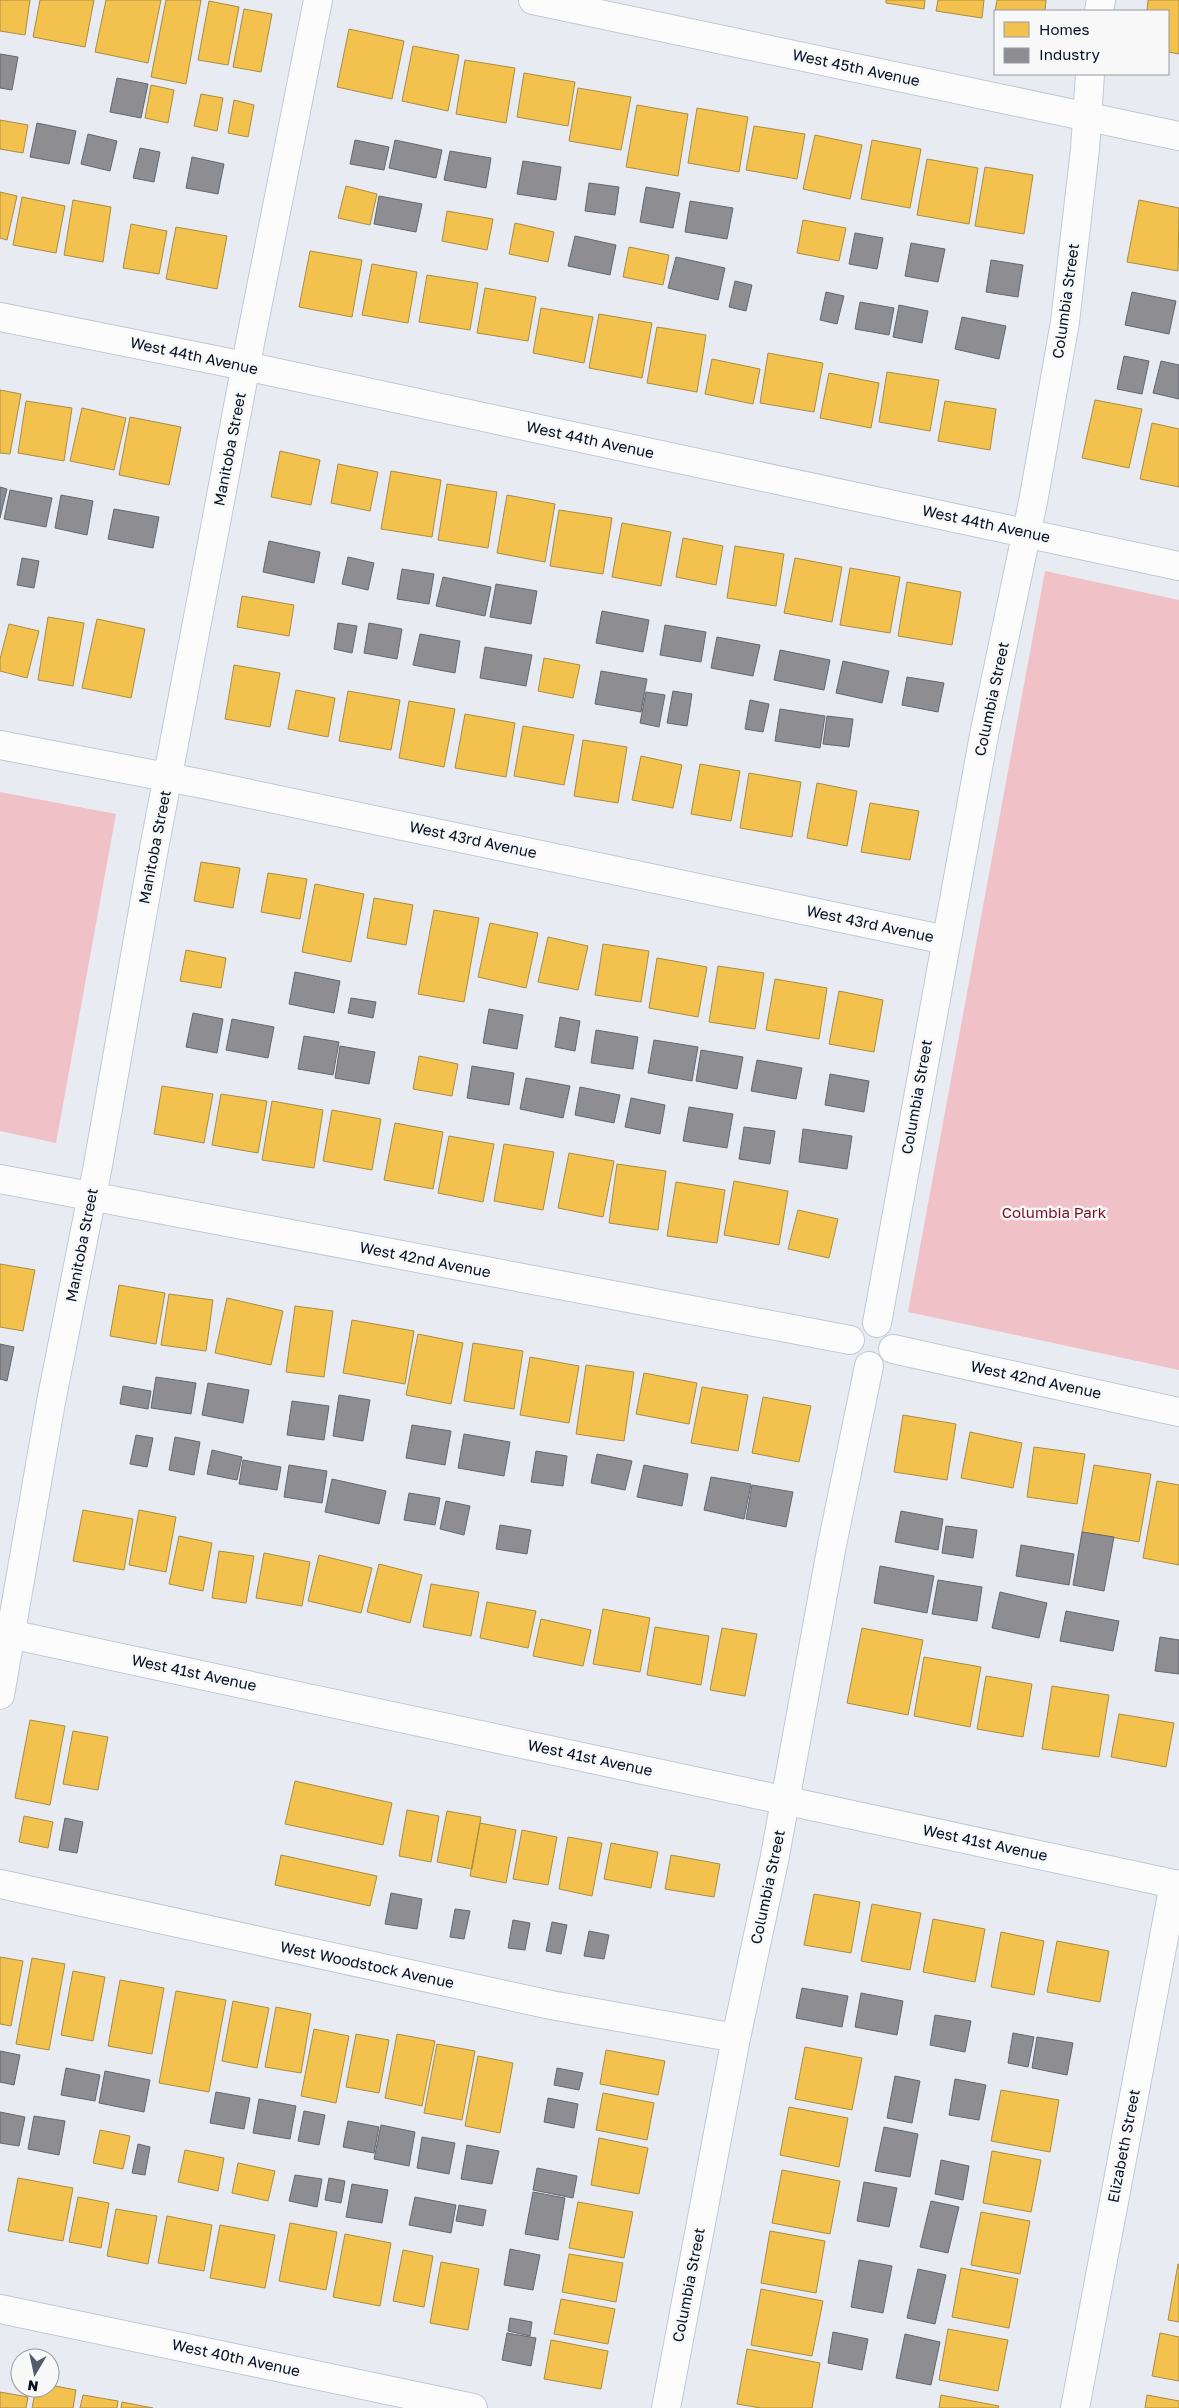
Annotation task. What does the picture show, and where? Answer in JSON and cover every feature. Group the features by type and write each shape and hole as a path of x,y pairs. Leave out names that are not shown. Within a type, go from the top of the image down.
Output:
{"street":[{"name":"Manitoba Street","path":"0,1695 6,1633 92,1196 245,366 318,0"},
{"name":"West 45th Avenue","path":"533,0 1179,136"},
{"name":"Columbia Street","path":"877,1323 984,734 1026,533 1065,322 1090,75"},
{"name":"West 44th Avenue","path":"0,317 245,366 1179,566"},
{"name":"West 43rd Avenue","path":"0,745 168,776 946,940"},
{"name":"West 42nd Avenue","path":"0,1179 850,1340"},
{"path":"870,1323 877,1323 889,1330 894,1342 894,1349 882,1364 869,1366 856,1360 852,1354 850,1340 857,1328 870,1323"},
{"name":"West 42nd Avenue","path":"894,1349 1179,1412"},
{"name":"Columbia Street","path":"666,2408 736,2038 785,1800 832,1545 869,1366"},
{"name":"West 41st Avenue","path":"6,1633 1176,1884"},
{"name":"West Woodstock Avenue","path":"0,1884 551,2005 736,2038"},
{"name":"Elizabeth Street","path":"1075,2408 1176,1884"},
{"name":"West 40th Avenue","path":"0,2309 473,2408"}],"green space":[{"name":"Columbia Park","path":"1045,571 1179,600 1179,1370 908,1312"},
{"path":"0,792 116,814 56,1143 0,1131"}],"building: Homes":[{"path":"0,0 30,0 25,35 0,31"},
{"path":"40,0 94,0 85,47 33,37"},
{"path":"106,0 161,0 148,63 95,52"},
{"path":"166,0 201,0 186,84 151,77"},
{"path":"886,0 925,0 924,9 886,3"},
{"path":"938,0 984,0 982,18 936,11"},
{"path":"997,0 1046,0 1045,10 995,10"},
{"path":"1148,0 1179,0 1179,54 1169,52 1169,10 1147,10"},
{"path":"209,1 239,7 228,65 198,60"},
{"path":"244,9 272,14 261,72 233,67"},
{"path":"349,29 404,41 392,99 337,87"},
{"path":"413,46 459,55 448,111 402,101"},
{"path":"465,60 515,68 506,123 456,114"},
{"path":"524,73 575,82 568,126 517,117"},
{"path":"151,85 174,90 168,123 145,118"},
{"path":"578,88 631,97 621,150 569,141"},
{"path":"201,94 223,98 217,131 194,126"},
{"path":"234,100 254,105 248,137 228,133"},
{"path":"637,105 688,114 678,176 626,167"},
{"path":"697,108 748,117 739,172 688,163"},
{"path":"0,120 28,125 23,153 0,149"},
{"path":"754,126 805,134 797,179 746,170"},
{"path":"815,135 862,145 850,199 803,189"},
{"path":"872,140 921,149 910,208 861,199"},
{"path":"927,159 978,168 969,224 917,215"},
{"path":"985,167 1033,175 1024,234 975,226"},
{"path":"346,186 377,194 370,225 338,218"},
{"path":"0,192 17,196 7,240 0,238"},
{"path":"22,197 65,206 56,253 13,245"},
{"path":"73,200 111,207 103,262 64,255"},
{"path":"1139,200 1179,208 1178,271 1127,262"},
{"path":"447,211 493,219 487,250 442,241"},
{"path":"803,220 846,228 839,261 797,253"},
{"path":"515,223 554,232 548,262 509,254"},
{"path":"131,224 167,231 159,274 123,268"},
{"path":"176,227 227,236 217,289 166,279"},
{"path":"629,247 669,255 663,285 623,277"},
{"path":"310,251 362,260 352,317 299,307"},
{"path":"372,264 417,272 408,323 362,315"},
{"path":"427,275 478,283 470,330 419,322"},
{"path":"485,288 536,297 528,341 477,333"},
{"path":"541,308 593,317 584,363 533,353"},
{"path":"599,314 652,323 642,378 589,368"},
{"path":"657,327 706,335 697,392 647,383"},
{"path":"768,353 823,363 814,412 760,403"},
{"path":"712,359 760,369 753,404 705,394"},
{"path":"887,372 939,380 930,431 879,422"},
{"path":"829,373 879,383 871,428 820,418"},
{"path":"0,390 21,394 10,454 0,453"},
{"path":"1095,400 1142,409 1129,468 1082,458"},
{"path":"26,401 72,408 64,461 18,453"},
{"path":"945,401 996,409 990,450 938,441"},
{"path":"82,408 126,418 114,470 70,461"},
{"path":"130,417 181,427 169,485 119,475"},
{"path":"1152,423 1179,429 1179,487 1140,479"},
{"path":"280,451 320,460 311,505 271,497"},
{"path":"338,464 378,472 370,511 331,503"},
{"path":"391,471 441,480 432,537 381,529"},
{"path":"447,484 497,492 488,548 438,540"},
{"path":"507,495 555,504 545,562 497,553"},
{"path":"559,510 612,518 603,574 550,566"},
{"path":"622,523 671,532 661,586 612,577"},
{"path":"683,538 723,546 716,585 676,577"},
{"path":"735,546 784,554 776,606 727,598"},
{"path":"795,558 842,567 832,622 784,613"},
{"path":"850,568 900,577 890,633 840,625"},
{"path":"907,582 961,592 952,645 898,636"},
{"path":"242,596 294,605 289,636 237,627"},
{"path":"48,617 84,623 73,686 38,680"},
{"path":"97,619 145,629 131,698 82,688"},
{"path":"9,624 39,631 27,678 0,671 0,659"},
{"path":"544,658 580,665 573,698 538,691"},
{"path":"234,665 280,673 270,727 225,719"},
{"path":"296,690 335,698 328,737 288,729"},
{"path":"348,691 400,700 391,750 339,741"},
{"path":"409,701 455,709 444,767 399,758"},
{"path":"465,714 515,723 506,777 455,768"},
{"path":"523,726 574,735 564,785 514,776"},
{"path":"583,740 627,747 618,803 574,796"},
{"path":"641,756 682,765 673,808 632,800"},
{"path":"700,764 740,771 731,821 691,814"},
{"path":"749,773 801,782 792,837 740,828"},
{"path":"817,783 857,791 847,846 807,838"},
{"path":"870,803 919,811 910,860 861,852"},
{"path":"201,862 240,868 233,908 194,901"},
{"path":"268,873 307,879 300,919 261,912"},
{"path":"315,884 364,894 351,962 302,952"},
{"path":"374,898 413,905 406,945 367,938"},
{"path":"434,910 479,918 464,1002 418,994"},
{"path":"490,923 538,933 526,988 478,977"},
{"path":"548,937 588,946 578,990 538,982"},
{"path":"603,944 649,951 641,1002 595,995"},
{"path":"186,950 226,958 221,988 180,981"},
{"path":"657,958 707,967 698,1017 649,1008"},
{"path":"718,966 764,973 755,1029 709,1022"},
{"path":"775,979 827,988 819,1039 766,1030"},
{"path":"839,991 883,1000 874,1052 829,1044"},
{"path":"419,1056 458,1064 452,1096 413,1089"},
{"path":"162,1086 213,1094 204,1143 154,1134"},
{"path":"221,1094 267,1101 258,1153 212,1145"},
{"path":"272,1101 323,1110 314,1168 262,1160"},
{"path":"332,1110 381,1119 372,1170 323,1161"},
{"path":"395,1123 443,1132 433,1189 384,1180"},
{"path":"449,1136 494,1144 483,1202 438,1193"},
{"path":"504,1144 554,1152 543,1210 494,1201"},
{"path":"569,1153 614,1161 603,1217 558,1208"},
{"path":"617,1164 666,1171 658,1230 609,1223"},
{"path":"734,1181 788,1191 779,1245 724,1235"},
{"path":"676,1182 725,1190 717,1243 667,1236"},
{"path":"798,1210 838,1219 829,1258 788,1249"},
{"path":"0,1264 35,1270 23,1331 0,1327"},
{"path":"119,1285 165,1293 156,1344 110,1336"},
{"path":"169,1294 213,1300 206,1351 161,1345"},
{"path":"227,1298 283,1311 271,1365 215,1353"},
{"path":"295,1306 333,1311 324,1377 286,1372"},
{"path":"352,1320 414,1331 405,1384 343,1373"},
{"path":"418,1334 463,1343 451,1404 406,1395"},
{"path":"473,1343 523,1351 514,1409 464,1401"},
{"path":"530,1357 579,1366 569,1423 520,1415"},
{"path":"586,1365 634,1372 624,1441 576,1434"},
{"path":"644,1373 697,1383 689,1424 636,1414"},
{"path":"702,1387 748,1395 738,1451 691,1443"},
{"path":"763,1397 811,1406 799,1462 752,1453"},
{"path":"903,1415 956,1424 947,1480 894,1472"},
{"path":"970,1432 1022,1443 1013,1488 961,1478"},
{"path":"1034,1447 1085,1454 1077,1504 1027,1497"},
{"path":"1094,1465 1151,1474 1139,1542 1082,1532"},
{"path":"1157,1481 1179,1485 1179,1565 1143,1558"},
{"path":"83,1510 133,1519 124,1570 73,1561"},
{"path":"139,1510 176,1517 166,1572 129,1565"},
{"path":"179,1536 212,1543 203,1591 169,1584"},
{"path":"219,1551 254,1556 246,1603 212,1598"},
{"path":"264,1553 310,1562 302,1606 256,1598"},
{"path":"319,1555 372,1568 361,1613 308,1601"},
{"path":"379,1564 422,1575 410,1623 367,1612"},
{"path":"431,1584 479,1592 471,1636 423,1627"},
{"path":"487,1602 536,1611 528,1648 480,1638"},
{"path":"603,1609 650,1618 640,1672 593,1664"},
{"path":"541,1619 591,1630 583,1666 533,1656"},
{"path":"655,1627 709,1636 701,1685 647,1675"},
{"path":"722,1628 757,1634 745,1696 710,1690"},
{"path":"862,1628 923,1640 908,1715 847,1703"},
{"path":"924,1657 981,1667 970,1727 914,1716"},
{"path":"986,1676 1032,1684 1023,1737 977,1729"},
{"path":"1052,1686 1109,1695 1099,1757 1042,1749"},
{"path":"1119,1714 1174,1723 1166,1767 1111,1757"},
{"path":"30,1720 65,1726 50,1805 15,1798"},
{"path":"73,1731 108,1737 98,1790 63,1784"},
{"path":"295,1781 392,1803 383,1845 285,1824"},
{"path":"407,1810 439,1816 431,1862 399,1856"},
{"path":"447,1811 481,1817 472,1869 437,1862"},
{"path":"24,1816 53,1822 48,1848 19,1842"},
{"path":"480,1823 516,1830 506,1883 470,1876"},
{"path":"522,1830 557,1837 548,1885 513,1879"},
{"path":"568,1837 602,1843 592,1896 559,1889"},
{"path":"611,1843 658,1852 651,1888 604,1879"},
{"path":"281,1855 377,1876 370,1906 275,1885"},
{"path":"671,1855 720,1864 714,1897 665,1889"},
{"path":"814,1894 860,1902 851,1953 804,1945"},
{"path":"872,1904 921,1913 910,1970 861,1961"},
{"path":"933,1919 985,1929 975,1982 923,1972"},
{"path":"1001,1932 1044,1941 1034,1995 991,1987"},
{"path":"1057,1941 1109,1951 1100,2002 1047,1992"},
{"path":"0,1957 23,1961 11,2026 0,2024"},
{"path":"32,1958 65,1964 49,2050 16,2044"},
{"path":"73,1971 105,1977 93,2041 61,2035"},
{"path":"120,1980 164,1988 152,2054 108,2046"},
{"path":"176,1991 226,2000 209,2092 159,2083"},
{"path":"233,2001 269,2008 257,2068 222,2061"},
{"path":"276,2007 311,2014 301,2073 265,2067"},
{"path":"314,2029 349,2036 336,2103 301,2096"},
{"path":"356,2034 389,2040 379,2093 346,2087"},
{"path":"397,2034 435,2041 422,2106 385,2098"},
{"path":"437,2044 475,2051 462,2120 424,2113"},
{"path":"805,2047 862,2058 852,2110 795,2099"},
{"path":"606,2050 665,2061 658,2095 600,2084"},
{"path":"478,2056 513,2063 500,2133 465,2126"},
{"path":"1001,2090 1059,2100 1050,2152 991,2141"},
{"path":"603,2093 654,2103 647,2140 596,2130"},
{"path":"789,2107 848,2118 839,2167 780,2155"},
{"path":"100,2130 130,2136 123,2169 93,2163"},
{"path":"599,2138 648,2148 639,2194 591,2185"},
{"path":"185,2150 224,2158 218,2191 178,2182"},
{"path":"992,2151 1041,2160 1031,2212 983,2203"},
{"path":"238,2163 275,2171 268,2201 232,2193"},
{"path":"782,2170 840,2181 830,2234 772,2223"},
{"path":"18,2178 73,2188 63,2241 8,2231"},
{"path":"78,2197 109,2203 101,2248 69,2242"},
{"path":"578,2202 633,2212 624,2258 569,2248"},
{"path":"116,2209 157,2216 148,2264 107,2256"},
{"path":"981,2212 1030,2221 1020,2274 971,2265"},
{"path":"167,2216 212,2225 204,2271 158,2263"},
{"path":"290,2223 337,2232 326,2290 279,2281"},
{"path":"220,2225 275,2235 265,2288 210,2278"},
{"path":"770,2231 825,2241 816,2293 761,2283"},
{"path":"345,2234 391,2243 380,2306 333,2297"},
{"path":"403,2250 433,2256 424,2307 393,2301"},
{"path":"569,2254 623,2263 616,2302 562,2292"},
{"path":"441,2262 479,2269 468,2330 430,2323"},
{"path":"1179,2264 1179,2322 1168,2320"},
{"path":"961,2268 1018,2279 1009,2328 952,2317"},
{"path":"761,2289 823,2301 812,2356 751,2345"},
{"path":"561,2299 615,2309 608,2344 554,2334"},
{"path":"948,2329 1008,2340 998,2391 939,2380"},
{"path":"1160,2333 1179,2337 1179,2381 1152,2376"},
{"path":"551,2340 608,2351 601,2389 544,2379"},
{"path":"747,2349 820,2363 812,2408 761,2408 737,2404"},
{"path":"60,2387 76,2390 73,2408 32,2408 34,2398 60,2398"},
{"path":"0,2392 10,2394 10,2398 28,2398 26,2408 0,2408"},
{"path":"83,2395 118,2401 117,2408 80,2408"},
{"path":"941,2395 999,2406 998,2408 939,2408"},
{"path":"1147,2395 1179,2401 1179,2408 1145,2408"},
{"path":"122,2402 153,2408 121,2408"}],"building: Industry":[{"path":"0,54 18,57 12,90 0,88"},
{"path":"117,78 148,84 141,118 110,112"},
{"path":"37,123 76,131 69,164 30,157"},
{"path":"88,134 117,141 110,171 81,164"},
{"path":"355,140 389,147 384,170 350,164"},
{"path":"395,140 442,150 436,178 389,168"},
{"path":"140,148 160,152 154,182 133,178"},
{"path":"450,151 491,158 486,188 444,180"},
{"path":"192,157 224,164 218,194 186,188"},
{"path":"523,161 561,167 556,200 517,194"},
{"path":"589,183 619,187 615,215 585,211"},
{"path":"646,187 680,193 673,228 640,222"},
{"path":"379,196 422,204 416,232 374,224"},
{"path":"690,201 733,208 727,239 685,232"},
{"path":"855,233 883,238 877,269 849,264"},
{"path":"575,236 616,245 610,275 568,266"},
{"path":"911,243 945,249 938,282 905,276"},
{"path":"676,257 725,268 718,300 668,288"},
{"path":"991,260 1023,265 1018,297 986,292"},
{"path":"735,281 752,285 746,311 729,307"},
{"path":"826,292 844,296 837,324 820,320"},
{"path":"1132,292 1176,301 1169,334 1125,325"},
{"path":"860,302 894,308 889,335 855,329"},
{"path":"899,305 928,311 922,343 893,337"},
{"path":"962,317 1006,326 999,359 955,349"},
{"path":"1124,356 1149,361 1142,394 1117,389"},
{"path":"1161,361 1179,365 1179,399 1153,393"},
{"path":"0,487 7,489 0,518"},
{"path":"10,490 52,498 46,527 4,519"},
{"path":"61,495 93,501 87,535 55,528"},
{"path":"114,509 159,517 153,548 108,539"},
{"path":"269,541 320,552 314,583 263,572"},
{"path":"348,557 374,563 368,590 342,584"},
{"path":"22,558 39,561 34,588 17,585"},
{"path":"402,569 434,574 429,604 397,599"},
{"path":"443,577 491,587 485,616 436,606"},
{"path":"496,584 537,591 531,624 490,617"},
{"path":"602,611 649,620 643,652 596,643"},
{"path":"338,623 357,626 352,653 334,649"},
{"path":"369,623 402,629 397,659 364,653"},
{"path":"665,625 706,632 701,662 660,655"},
{"path":"420,634 460,641 455,673 413,665"},
{"path":"717,637 760,645 753,676 711,668"},
{"path":"485,647 532,655 526,686 480,678"},
{"path":"780,650 830,660 824,690 774,680"},
{"path":"843,661 889,671 882,703 836,693"},
{"path":"601,671 647,679 641,712 595,704"},
{"path":"907,677 944,683 938,712 902,705"},
{"path":"673,691 692,694 687,726 667,723"},
{"path":"646,692 665,695 659,727 640,723"},
{"path":"750,700 769,704 763,732 745,729"},
{"path":"780,709 825,716 820,748 775,741"},
{"path":"827,716 853,719 849,747 823,744"},
{"path":"295,972 340,981 334,1013 289,1004"},
{"path":"351,998 376,1002 373,1018 348,1013"},
{"path":"489,1009 523,1015 517,1049 483,1043"},
{"path":"193,1013 223,1019 217,1053 186,1047"},
{"path":"560,1017 580,1021 575,1051 555,1047"},
{"path":"232,1019 274,1027 268,1058 226,1050"},
{"path":"596,1030 638,1037 633,1069 591,1063"},
{"path":"304,1036 339,1042 333,1075 298,1069"},
{"path":"654,1040 698,1047 692,1081 648,1073"},
{"path":"340,1046 375,1052 369,1084 335,1078"},
{"path":"701,1050 743,1057 737,1089 696,1081"},
{"path":"757,1060 802,1068 796,1099 751,1091"},
{"path":"472,1066 514,1073 509,1105 467,1098"},
{"path":"830,1074 869,1081 864,1112 825,1105"},
{"path":"526,1078 570,1086 563,1118 520,1109"},
{"path":"580,1087 620,1095 614,1123 575,1115"},
{"path":"631,1098 665,1105 660,1134 625,1127"},
{"path":"689,1107 733,1114 727,1148 683,1141"},
{"path":"744,1127 775,1131 770,1164 739,1159"},
{"path":"803,1129 852,1136 847,1169 799,1162"},
{"path":"0,1344 14,1347 7,1381 0,1379"},
{"path":"156,1377 196,1383 191,1414 151,1408"},
{"path":"208,1383 249,1390 243,1423 202,1415"},
{"path":"123,1386 151,1391 148,1409 120,1404"},
{"path":"339,1395 370,1400 363,1441 333,1436"},
{"path":"292,1401 329,1406 324,1440 287,1435"},
{"path":"412,1425 451,1431 445,1465 406,1458"},
{"path":"464,1434 510,1442 504,1476 458,1468"},
{"path":"136,1435 153,1438 147,1467 130,1464"},
{"path":"175,1437 200,1442 194,1475 169,1470"},
{"path":"212,1450 242,1457 237,1480 207,1474"},
{"path":"536,1451 567,1456 563,1486 531,1482"},
{"path":"597,1454 632,1461 625,1490 591,1483"},
{"path":"243,1460 281,1467 277,1490 239,1484"},
{"path":"289,1465 327,1471 322,1503 284,1497"},
{"path":"644,1465 688,1474 682,1506 637,1497"},
{"path":"711,1477 751,1484 744,1519 704,1510"},
{"path":"332,1479 386,1491 379,1524 325,1512"},
{"path":"752,1485 793,1492 786,1527 746,1519"},
{"path":"409,1493 440,1498 435,1525 404,1520"},
{"path":"446,1501 470,1506 464,1535 440,1529"},
{"path":"901,1511 943,1519 938,1550 895,1542"},
{"path":"500,1525 531,1530 527,1554 496,1549"},
{"path":"946,1526 977,1530 973,1558 942,1553"},
{"path":"1082,1532 1114,1537 1104,1591 1073,1585"},
{"path":"1021,1545 1074,1554 1069,1585 1016,1576"},
{"path":"880,1566 934,1576 927,1613 874,1603"},
{"path":"938,1580 982,1587 977,1621 932,1614"},
{"path":"1000,1592 1047,1603 1039,1638 992,1628"},
{"path":"1066,1611 1119,1621 1113,1651 1060,1641"},
{"path":"1160,1637 1179,1640 1179,1674 1155,1671"},
{"path":"65,1818 83,1822 77,1853 59,1850"},
{"path":"391,1893 422,1899 417,1929 385,1924"},
{"path":"455,1909 470,1911 464,1939 450,1937"},
{"path":"513,1920 530,1923 525,1950 508,1948"},
{"path":"552,1922 567,1925 561,1954 546,1951"},
{"path":"589,1931 609,1935 604,1959 584,1956"},
{"path":"802,1988 848,1996 842,2027 796,2018"},
{"path":"861,1993 903,2001 897,2035 855,2027"},
{"path":"935,2015 971,2021 965,2052 930,2045"},
{"path":"1013,2033 1034,2037 1028,2067 1008,2063"},
{"path":"1037,2037 1073,2043 1067,2075 1032,2068"},
{"path":"0,2051 20,2055 14,2085 0,2082"},
{"path":"66,2068 100,2075 95,2101 61,2095"},
{"path":"557,2068 583,2073 579,2090 554,2085"},
{"path":"105,2071 150,2080 144,2112 99,2103"},
{"path":"895,2076 920,2081 912,2123 887,2118"},
{"path":"955,2079 986,2085 979,2120 949,2115"},
{"path":"216,2092 250,2098 244,2129 210,2123"},
{"path":"548,2098 578,2104 574,2128 544,2122"},
{"path":"259,2099 296,2106 290,2139 253,2133"},
{"path":"304,2111 325,2115 319,2145 298,2141"},
{"path":"0,2112 25,2117 19,2146 0,2143"},
{"path":"34,2116 65,2121 59,2155 28,2149"},
{"path":"348,2121 379,2127 374,2153 343,2147"},
{"path":"381,2125 415,2132 409,2166 374,2159"},
{"path":"884,2127 918,2134 910,2177 875,2171"},
{"path":"422,2137 455,2143 449,2174 417,2168"},
{"path":"138,2144 150,2147 145,2175 132,2173"},
{"path":"467,2145 499,2151 492,2184 461,2179"},
{"path":"941,2160 969,2166 963,2200 935,2194"},
{"path":"537,2168 577,2176 573,2198 533,2190"},
{"path":"295,2175 322,2179 317,2207 289,2201"},
{"path":"329,2178 345,2181 341,2203 325,2200"},
{"path":"864,2182 897,2188 889,2227 857,2221"},
{"path":"352,2184 388,2190 382,2223 346,2217"},
{"path":"533,2192 565,2198 558,2240 525,2234"},
{"path":"415,2197 456,2205 451,2233 409,2225"},
{"path":"931,2201 959,2207 948,2253 920,2247"},
{"path":"459,2205 486,2210 483,2226 456,2221"},
{"path":"510,2249 540,2255 533,2290 504,2285"},
{"path":"859,2260 892,2266 883,2313 851,2307"},
{"path":"918,2269 946,2275 935,2324 907,2318"},
{"path":"510,2318 532,2322 530,2336 508,2331"},
{"path":"833,2332 868,2339 862,2370 828,2363"},
{"path":"507,2333 536,2338 531,2366 502,2360"},
{"path":"905,2334 940,2342 931,2385 896,2378"}]}
